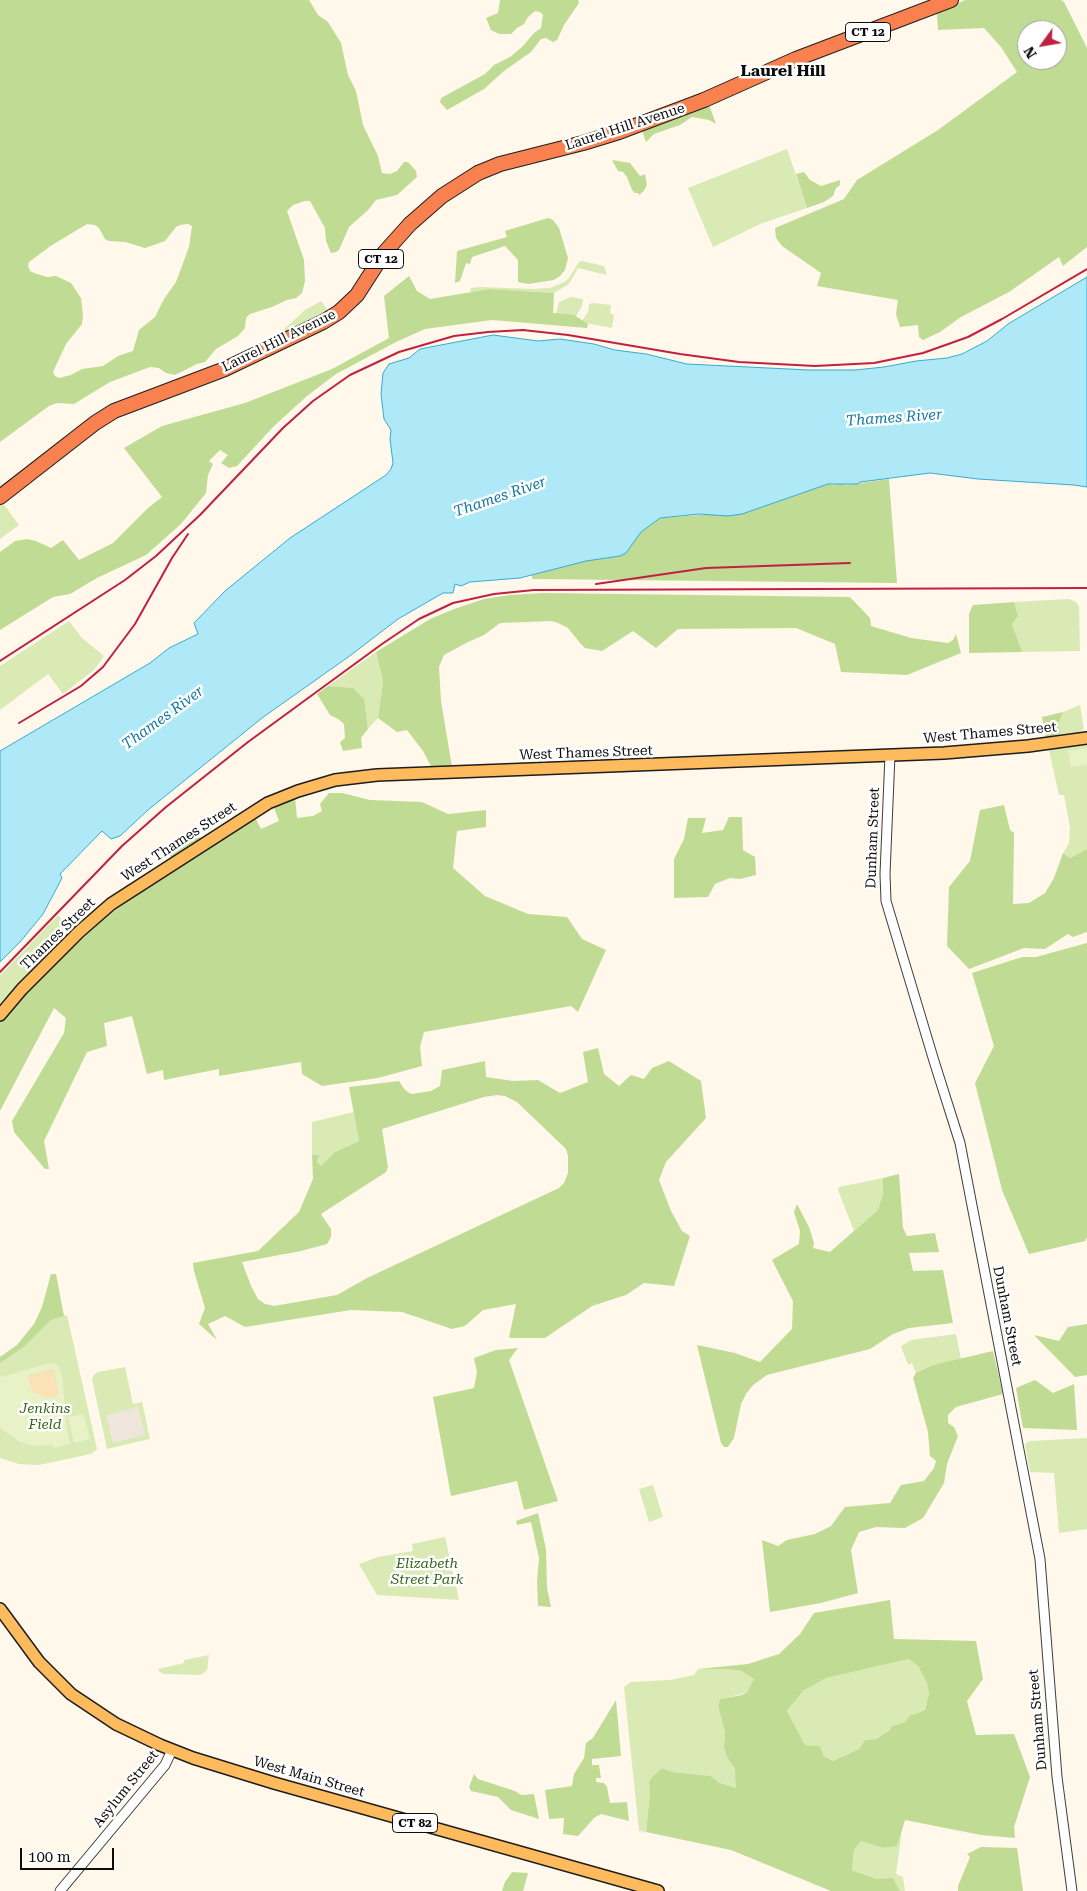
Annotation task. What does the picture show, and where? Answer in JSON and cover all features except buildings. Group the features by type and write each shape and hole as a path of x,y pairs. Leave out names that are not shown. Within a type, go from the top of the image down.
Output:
{"highway":[{"name":"Laurel Hill Avenue","path":"0,497 110,413 235,364 323,322 341,311 357,295 384,253 410,224 439,198 475,175 500,164 619,132 723,92 785,64 950,0"}],"main road":[{"name":"West Thames Street","path":"118,899 268,802 335,780 377,775 890,755 996,749 1087,738"},
{"name":"Thames Street","path":"0,1015 22,989 79,932 118,899"},
{"name":"West Main Street","path":"0,1609 39,1662 72,1694 116,1724 172,1750 274,1783 658,1891"}],"street":[{"name":"Dunham Street","path":"890,755 886,901 960,1143 1038,1551 1057,1777 1072,1891"},
{"name":"Asylum Street","path":"60,1891 165,1765 172,1750"}],"green space":[{"path":"0,0 309,0 318,15 328,22 341,43 348,75 356,91 363,125 378,156 382,173 390,174 397,171 404,162 408,162 416,171 417,177 397,195 376,200 349,227 339,250 336,252 331,253 326,241 325,228 310,201 293,205 287,211 304,260 305,281 302,293 296,298 250,314 246,318 245,328 238,336 216,349 205,362 175,375 166,373 159,368 150,367 110,382 74,404 57,403 49,406 0,442","holes":["87,224 95,225 108,241 125,242 145,248 165,241 176,227 180,225 188,224 192,226 189,247 176,282 164,299 155,317 139,330 133,351 118,356 103,366 82,369 71,375 59,378 53,372 66,344 82,324 81,298 71,283 56,276 47,277 34,273 30,271 28,266 29,262 52,245"]},
{"path":"500,0 578,0 579,3 564,25 557,40 553,42 546,38 541,39 531,52 504,71 484,89 447,110 440,102 441,98 485,74 494,65 510,57 541,28 543,15 535,11 524,24 511,34 499,34 491,30 486,18 498,13"},
{"path":"965,0 1061,0 1064,2 1087,48 1087,247 1063,266 1059,257 1009,292 961,317 940,332 923,340 919,337 918,325 900,327 896,314 898,300 817,286 821,273 782,246 776,238 775,228 844,199 857,180 938,130 1017,72 1001,47 984,28 938,30 937,14"},
{"path":"708,102 716,124 709,120 692,117 680,125 654,134 646,142 641,127"},
{"path":"787,149 807,208 760,224 713,247 688,188"},
{"path":"612,160 630,163 640,176 645,174 647,185 643,192 639,195 632,190 627,177 623,172 618,171"},
{"path":"804,172 810,180 821,186 840,180 840,185 836,188 833,196 824,202 807,208 796,174"},
{"path":"548,218 553,220 559,228 568,258 565,270 560,276 554,280 528,284 518,282 518,260 505,246 472,257 470,264 466,263 460,281 455,283 457,251 507,237 505,231"},
{"path":"579,262 604,266 607,275 578,268 569,284 554,293 490,289 470,293 471,288 480,287 550,288 569,278"},
{"path":"409,276 417,291 430,299 490,289 554,293 553,313 574,315 588,324 587,328 492,320 425,329 396,342 336,374 307,396 274,426 237,466 229,468 221,463 228,455 220,450 209,461 213,464 208,475 206,493 181,524 146,555 97,578 70,594 53,597 0,630 0,552 15,541 27,539 51,548 63,540 79,560 113,543 148,508 162,497 124,448 162,426 245,403 332,369 389,338 384,296"},
{"path":"570,297 583,299 582,306 576,316 556,314 559,302"},
{"path":"321,301 329,312 270,342 305,310"},
{"path":"589,304 611,305 610,313 614,315 612,328 582,321 588,312"},
{"path":"889,479 897,583 532,579 532,575 586,561 620,556 641,532 660,518 751,511 828,484 841,483 846,485"},
{"path":"2,502 19,525 0,539 0,503"},
{"path":"544,593 850,597 870,618 871,626 911,638 948,643 953,640 956,634 961,653 907,675 841,672 835,644 796,628 678,629 656,648 633,631 602,651 585,648 568,628 552,621 500,623 484,635 444,655 439,667 441,701 452,767 431,766 423,751 407,730 397,732 378,718 383,681 376,652 430,619 454,609 484,599"},
{"path":"1069,599 1076,602 1079,606 1080,651 1022,652 1012,624 1018,616 1014,602"},
{"path":"1014,602 1018,616 1012,624 1022,652 969,653 969,614 973,605"},
{"path":"69,621 82,638 104,656 94,670 63,694 48,674 0,710 0,666"},
{"path":"376,652 383,681 378,718 368,729 363,699 353,688 328,686"},
{"path":"328,686 353,688 364,699 368,729 361,738 362,748 343,751 340,742 345,738 344,724 330,715 317,694"},
{"path":"1080,705 1084,729 1079,732 1060,734 1059,723 1063,712"},
{"path":"1063,712 1059,723 1060,734 1046,738 1042,717"},
{"path":"1087,745 1087,849 1070,858 1063,853 1069,843 1070,827 1064,795 1059,795 1049,750"},
{"path":"1087,748 1087,765 1071,767 1068,751"},
{"path":"329,793 342,793 370,800 422,802 448,814 486,810 486,827 457,831 453,868 485,896 528,914 567,917 582,939 606,950 578,1012 571,1006 424,1032 420,1047 422,1066 378,1078 322,1086 302,1074 301,1062 219,1076 219,1069 164,1080 163,1070 147,1074 132,1016 104,1023 107,1046 87,1052 44,1141 49,1169 45,1169 14,1132 12,1121 64,1033 66,1018 54,1008 0,1111 0,1023 4,1016 47,972 109,914 255,817 261,829 279,821 273,805 295,797 297,818 313,816 322,811 320,804"},
{"path":"1004,805 1010,830 1014,833 1013,904 1029,903 1045,893 1054,878 1063,853 1070,858 1087,849 1087,932 1073,937 1068,934 1045,949 1024,948 969,969 947,946 949,887 970,861 980,810"},
{"path":"729,817 742,817 743,850 755,857 756,875 740,879 730,878 715,884 708,897 674,898 674,859 684,839 688,818 706,818 702,833 723,830"},
{"path":"194,834 203,839 172,859 166,849"},
{"path":"58,915 68,927 73,923 76,926 0,1003 0,975"},
{"path":"1087,943 1087,1237 1085,1241 1029,1254 1002,1190 975,1083 994,1046 972,973 1022,957 1036,957"},
{"path":"598,1048 604,1074 619,1086 631,1075 644,1079 652,1068 669,1061 701,1081 706,1118 666,1162 659,1180 671,1211 682,1231 690,1236 674,1286 644,1283 626,1295 592,1306 545,1338 509,1338 516,1304 483,1310 465,1326 452,1329 402,1312 351,1310 245,1327 225,1316 208,1324 217,1340 199,1324 205,1308 193,1263 258,1251 299,1212 313,1179 312,1155 319,1155 317,1162 321,1166 335,1152 359,1141 349,1087 399,1081 405,1090 411,1094 431,1091 440,1086 442,1070 485,1061 486,1077 513,1081 538,1080 560,1093 588,1082 583,1052","holes":["505,1096 517,1102 566,1149 568,1173 564,1183 559,1188 367,1278 337,1295 274,1306 265,1304 258,1299 242,1262 327,1244 331,1237 331,1229 321,1214 386,1172 388,1167 382,1129 484,1097"]},
{"path":"354,1112 359,1141 335,1152 325,1164 319,1165 317,1162 319,1155 312,1155 312,1122"},
{"path":"899,1174 903,1228 907,1236 935,1233 939,1252 909,1253 913,1271 943,1270 953,1323 909,1328 893,1334 870,1349 767,1375 753,1385 746,1394 741,1404 734,1438 728,1447 724,1447 721,1443 697,1345 735,1353 760,1362 792,1329 793,1301 772,1260 799,1244 800,1231 794,1212 797,1204 809,1227 814,1243 813,1248 830,1252 878,1210 883,1193 883,1178"},
{"path":"883,1178 883,1193 878,1210 854,1231 838,1190 839,1187"},
{"path":"51,1274 56,1274 64,1316 51,1320 24,1347 0,1363 0,1357 17,1345 34,1324 42,1307"},
{"name":"Jenkins Field","path":"67,1315 97,1449 91,1454 39,1465 19,1464 0,1458 0,1363 24,1347 51,1320"},
{"path":"1087,1324 1087,1375 1075,1377 1034,1335 1059,1341 1068,1327"},
{"path":"956,1334 961,1359 933,1365 916,1373 912,1363 908,1365 901,1346 911,1340"},
{"path":"518,1348 509,1360 558,1501 524,1510 517,1481 451,1496 433,1397 474,1388 477,1372 474,1358 496,1350"},
{"path":"993,1351 1003,1394 956,1407 948,1415 948,1423 954,1427 958,1436 947,1464 944,1483 923,1518 905,1528 876,1527 859,1532 851,1550 858,1593 821,1603 770,1612 762,1540 778,1546 787,1540 815,1534 831,1526 845,1507 890,1503 901,1485 924,1481 934,1468 936,1461 930,1456 928,1432 913,1378 916,1373 933,1365"},
{"path":"50,1363 59,1366 70,1444 54,1448 53,1445 34,1446 20,1442 0,1428 0,1377","holes":["51,1369 54,1371 59,1394 52,1397 44,1397 33,1391 28,1378 30,1375"]},
{"name":"Jenkins Field","path":"125,1367 133,1404 142,1402 150,1439 107,1449 92,1379 98,1372"},
{"path":"1035,1380 1053,1393 1074,1384 1077,1430 1023,1428 1016,1388"},
{"path":"84,1414 90,1439 74,1443 68,1417"},
{"path":"1087,1438 1087,1529 1059,1533 1054,1473 1030,1472 1025,1444 1030,1441"},
{"path":"653,1485 663,1517 649,1522 639,1489"},
{"path":"538,1513 546,1549 547,1588 551,1607 538,1606 537,1581 539,1558 531,1522 517,1525 516,1521"},
{"name":"Elizabeth Street Park","path":"445,1537 459,1600 377,1595 359,1564 378,1557 413,1551 412,1544"},
{"path":"890,1600 894,1639 976,1641 983,1679 967,1701 976,1735 1014,1734 1030,1777 1014,1827 1015,1838 981,1835 905,1820 897,1846 883,1848 861,1841 854,1850 852,1870 876,1879 893,1878 900,1891 831,1891 731,1850 646,1832 650,1794 649,1782 662,1768 672,1772 711,1776 719,1783 736,1788 735,1769 727,1757 724,1746 725,1732 718,1706 720,1699 742,1695 747,1692 754,1679 742,1671 698,1669 748,1664 779,1654 800,1634 814,1613","holes":["909,1659 918,1666 927,1683 929,1694 925,1709 910,1715 905,1722 892,1726 890,1730 876,1739 865,1740 859,1749 833,1761 824,1756 820,1746 805,1745 787,1711 803,1691 826,1678"]},
{"path":"209,1655 207,1670 201,1675 163,1674 158,1669 184,1663 184,1660"},
{"path":"909,1659 918,1666 927,1683 929,1694 925,1708 916,1714 910,1715 905,1722 892,1726 890,1730 876,1739 865,1740 859,1749 833,1761 824,1756 820,1746 805,1745 787,1711 803,1691 826,1678"},
{"path":"698,1669 743,1671 754,1679 747,1692 720,1699 718,1706 725,1732 724,1746 759,1749 782,1757 787,1764 807,1762 810,1770 834,1768 848,1790 855,1788 854,1774 862,1770 876,1785 885,1783 885,1770 881,1755 885,1748 912,1731 926,1730 936,1737 947,1753 955,1760 967,1764 985,1758 993,1770 994,1781 1003,1791 890,1787 851,1794 821,1793 806,1798 787,1813 773,1818 737,1809 702,1821 676,1807 668,1807 664,1801 663,1789 674,1781 685,1781 736,1794 736,1789 718,1783 711,1776 672,1772 662,1768 649,1782 650,1794 646,1832 639,1831 624,1687 631,1682 670,1680 694,1675"},
{"path":"616,1700 621,1756 592,1759 592,1765 599,1765 601,1778 596,1778 596,1782 604,1783 607,1787 610,1803 627,1802 629,1821 601,1814 594,1818 578,1836 563,1834 564,1818 549,1819 545,1790 572,1786 574,1774 584,1758 586,1743 593,1738"},
{"path":"474,1774 478,1779 515,1791 521,1795 534,1794 539,1819 511,1810 498,1797 471,1791 469,1787"},
{"path":"902,1830 896,1874 903,1877 905,1891 900,1891 893,1878 876,1879 852,1870 854,1850 861,1841 883,1848 897,1846"},
{"path":"981,1847 1017,1848 1023,1891 958,1891 958,1886 970,1857 967,1854"},
{"path":"512,1872 528,1873 523,1891 502,1891 505,1882"}],"sand":[{"path":"52,1369 59,1394 48,1398 36,1394 29,1384 28,1377"}],"shaded area":[{"path":"138,1407 145,1435 113,1443 106,1415"}],"water":[{"name":"Thames River","path":"1087,277 1087,487 978,479 930,473 860,482 858,484 828,484 742,514 728,516 699,514 660,518 641,532 626,553 620,556 586,561 520,578 470,582 461,586 455,584 453,593 443,593 398,619 262,718 148,810 120,836 111,839 102,831 60,874 62,878 43,914 20,942 0,962 0,751 150,663 169,648 198,634 194,623 225,591 290,538 386,475 393,463 390,439 391,430 384,419 381,394 383,373 389,364 409,358 420,349 493,335 538,341 560,339 594,344 687,364 809,370 855,370 884,367 962,354 987,341 1008,324"}],"railway":[{"path":"0,661 125,580 156,556 200,515 283,428 313,401 350,375 399,352 454,336 523,330 568,335 739,362 815,366 874,363 923,353 968,337 1087,269"},
{"path":"19,723 81,686 103,667 135,624 172,558 188,534"},
{"path":"596,584 706,568 850,563"},
{"path":"0,972 122,846 166,807 248,742 382,644 419,619 453,603 494,594 534,590 1087,588"}],"district":[{"name":"Laurel Hill","path":"783,71"}]}
